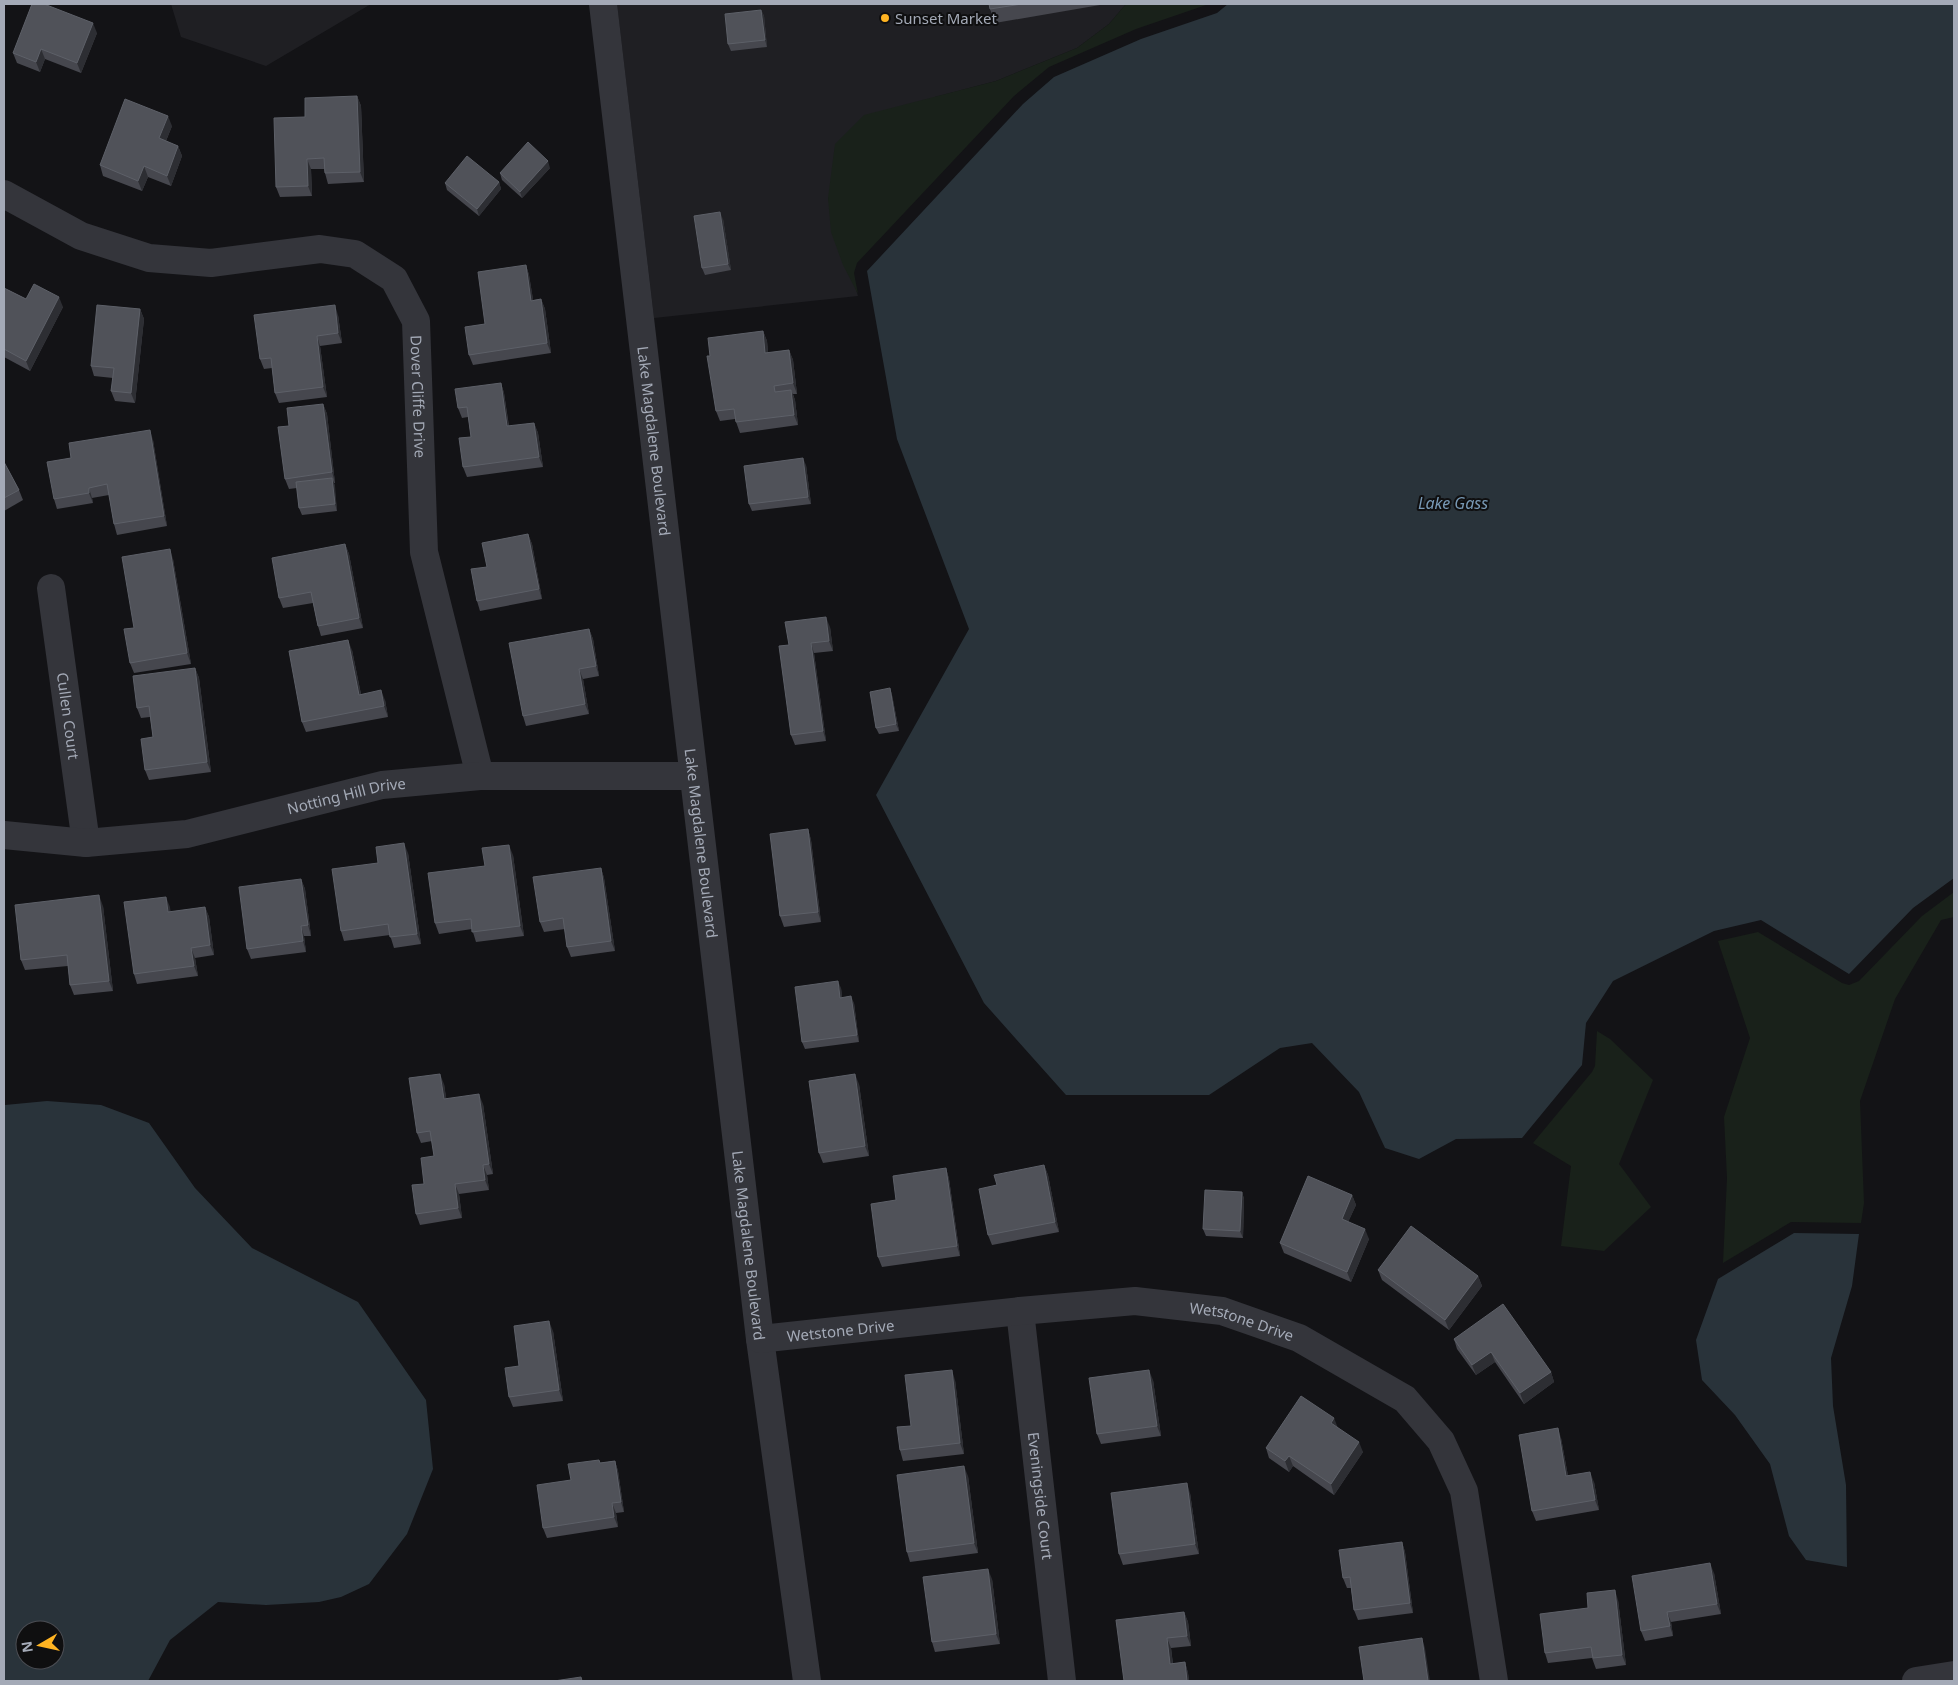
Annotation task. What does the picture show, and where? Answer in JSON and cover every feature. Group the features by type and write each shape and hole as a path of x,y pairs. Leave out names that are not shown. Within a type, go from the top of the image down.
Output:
{"street":[{"name":"Lake Magdalene Boulevard","path":"603,4 760,1339 807,1681"},
{"name":"Dover Cliffe Drive","path":"4,194 81,236 149,258 210,263 320,249 355,254 394,279 416,321 424,552 480,776"},
{"name":"Cullen Court","path":"51,588 86,843"},
{"name":"Notting Hill Drive","path":"4,835 86,843 187,834 382,785 480,776 693,776"},
{"name":"Wetstone Drive","path":"760,1339 1020,1311 1135,1301 1222,1311 1299,1338 1405,1399 1441,1441 1464,1491 1494,1681"},
{"name":"Eveningside Court","path":"1020,1311 1062,1681"},
{"path":"1916,1681 1954,1676"}],"shaded area":[{"path":"171,4 371,4 266,66 181,37"},
{"path":"617,4 1126,4 1109,24 1077,48 996,81 935,97 828,198 858,296 654,318"},
{"path":"1126,4 1209,4 1136,29 1049,67 1014,96 857,263 854,273 858,294 843,265 831,232 828,198 835,144 864,115 996,81 1077,48 1109,24"},
{"path":"1954,892 1954,917 1941,920 1895,999 1860,1101 1864,1203 1861,1223 1791,1222 1723,1263 1727,1178 1724,1117 1750,1038 1718,941 1758,932 1842,983 1849,985 1859,981 1922,916"},
{"path":"1597,1031 1610,1039 1653,1080 1619,1164 1651,1207 1604,1251 1561,1246 1571,1166 1533,1143 1592,1072 1595,1066"}],"water":[{"name":"Lake Gass","path":"1228,4 1954,4 1954,878 1913,908 1849,974 1761,920 1714,931 1613,981 1586,1023 1582,1065 1522,1138 1456,1139 1419,1159 1385,1148 1359,1092 1312,1043 1280,1048 1209,1095 1066,1095 984,1003 876,795 969,629 897,439 867,271 1023,104 1054,77 1141,39 1217,13"},
{"path":"47,1101 101,1105 149,1123 195,1188 252,1248 358,1302 426,1400 433,1469 407,1534 369,1584 341,1597 319,1602 266,1605 218,1602 170,1640 148,1681 4,1681 4,1106"},
{"path":"1794,1233 1859,1234 1852,1286 1831,1358 1833,1406 1846,1485 1847,1567 1806,1560 1789,1536 1770,1464 1735,1415 1702,1380 1696,1340 1718,1279"}],"building":[{"path":"32,4 44,4 93,23 77,63 41,49 36,62 13,53"},
{"path":"989,4 1022,4 990,9"},
{"path":"761,10 765,40 728,44 725,14"},
{"path":"357,96 360,172 325,173 324,158 307,159 308,186 276,187 274,118 305,117 305,98"},
{"path":"125,99 168,116 159,138 178,146 167,176 144,166 138,181 100,165"},
{"path":"528,142 548,161 520,192 500,173"},
{"path":"467,156 499,182 477,209 445,183"},
{"path":"720,212 728,264 702,268 694,216"},
{"path":"526,265 531,301 541,299 547,343 469,355 465,327 485,324 478,272"},
{"path":"34,284 59,297 26,361 4,349 4,288 26,299"},
{"path":"97,305 140,309 131,393 111,391 114,368 91,366"},
{"path":"335,305 338,333 317,336 323,387 275,393 271,358 260,359 254,315"},
{"path":"763,331 765,353 789,350 793,383 774,386 775,392 791,390 794,415 736,422 734,409 716,411 707,356 710,356 708,338"},
{"path":"501,383 507,426 534,423 539,457 463,467 459,438 471,437 467,407 458,408 455,389"},
{"path":"323,404 332,472 285,479 278,427 289,426 287,408"},
{"path":"150,430 164,516 114,524 107,484 89,488 89,493 54,499 47,462 71,458 69,443"},
{"path":"803,458 808,497 749,504 744,466"},
{"path":"4,462 19,490 4,498"},
{"path":"332,478 335,504 299,508 296,482"},
{"path":"528,534 539,589 477,601 471,569 487,567 482,543"},
{"path":"345,544 359,618 318,626 311,592 279,598 272,558"},
{"path":"170,549 187,653 130,663 124,629 134,628 122,557"},
{"path":"826,617 829,641 811,643 823,731 791,735 779,646 789,645 785,622"},
{"path":"589,629 596,666 579,669 585,704 523,716 509,643"},
{"path":"348,640 359,695 381,690 384,706 302,722 289,651"},
{"path":"195,668 207,762 145,770 141,739 153,737 149,706 137,708 133,676"},
{"path":"890,688 896,724 876,728 870,692"},
{"path":"808,829 818,912 780,916 770,834"},
{"path":"404,843 417,934 390,937 388,924 341,931 332,869 378,863 376,847"},
{"path":"509,845 520,926 472,932 471,919 435,923 428,873 485,866 482,848"},
{"path":"601,868 611,941 567,947 563,918 540,922 533,877"},
{"path":"301,879 308,925 301,926 303,941 247,949 239,887"},
{"path":"99,895 109,981 70,985 67,955 21,960 15,905"},
{"path":"166,897 168,912 205,907 210,945 191,948 194,966 134,974 124,902"},
{"path":"838,981 840,998 851,996 857,1035 802,1042 795,987"},
{"path":"440,1074 444,1099 479,1094 489,1164 483,1165 485,1180 455,1184 458,1208 416,1214 412,1185 424,1184 421,1158 434,1156 430,1131 417,1133 409,1078"},
{"path":"855,1074 865,1146 819,1153 809,1081"},
{"path":"1044,1165 1055,1222 988,1235 979,1189 997,1185 994,1175"},
{"path":"946,1168 957,1246 878,1257 871,1204 896,1200 893,1176"},
{"path":"1308,1176 1352,1195 1342,1219 1365,1229 1347,1272 1280,1243"},
{"path":"1205,1190 1242,1192 1240,1231 1203,1229"},
{"path":"1411,1226 1478,1276 1445,1320 1378,1270"},
{"path":"1503,1304 1551,1372 1520,1393 1491,1352 1472,1365 1454,1339"},
{"path":"549,1321 559,1390 509,1397 505,1368 519,1366 514,1326"},
{"path":"952,1370 960,1443 900,1450 897,1427 911,1426 905,1375"},
{"path":"1149,1370 1157,1426 1097,1434 1089,1378"},
{"path":"1301,1396 1334,1418 1331,1423 1359,1442 1331,1484 1289,1456 1285,1461 1266,1448"},
{"path":"1558,1428 1566,1476 1590,1472 1595,1500 1532,1511 1519,1435"},
{"path":"599,1460 600,1463 615,1461 621,1502 612,1503 614,1517 543,1528 537,1485 571,1480 568,1464"},
{"path":"964,1466 974,1543 907,1552 897,1475"},
{"path":"1187,1483 1195,1544 1119,1554 1111,1493"},
{"path":"1402,1542 1410,1603 1354,1610 1350,1577 1343,1578 1339,1550"},
{"path":"1710,1563 1717,1604 1667,1612 1670,1626 1641,1631 1632,1576"},
{"path":"988,1569 996,1634 932,1642 923,1577"},
{"path":"1615,1590 1622,1655 1593,1658 1591,1647 1545,1653 1540,1614 1588,1608 1587,1593"},
{"path":"1184,1612 1187,1636 1167,1638 1170,1664 1185,1662 1187,1681 1124,1681 1116,1620"},
{"path":"1422,1638 1428,1681 1364,1681 1359,1647"},
{"path":"581,1677 582,1681 554,1681"}],"place":[{"name":"Sunset Market","path":"885,18"}]}
